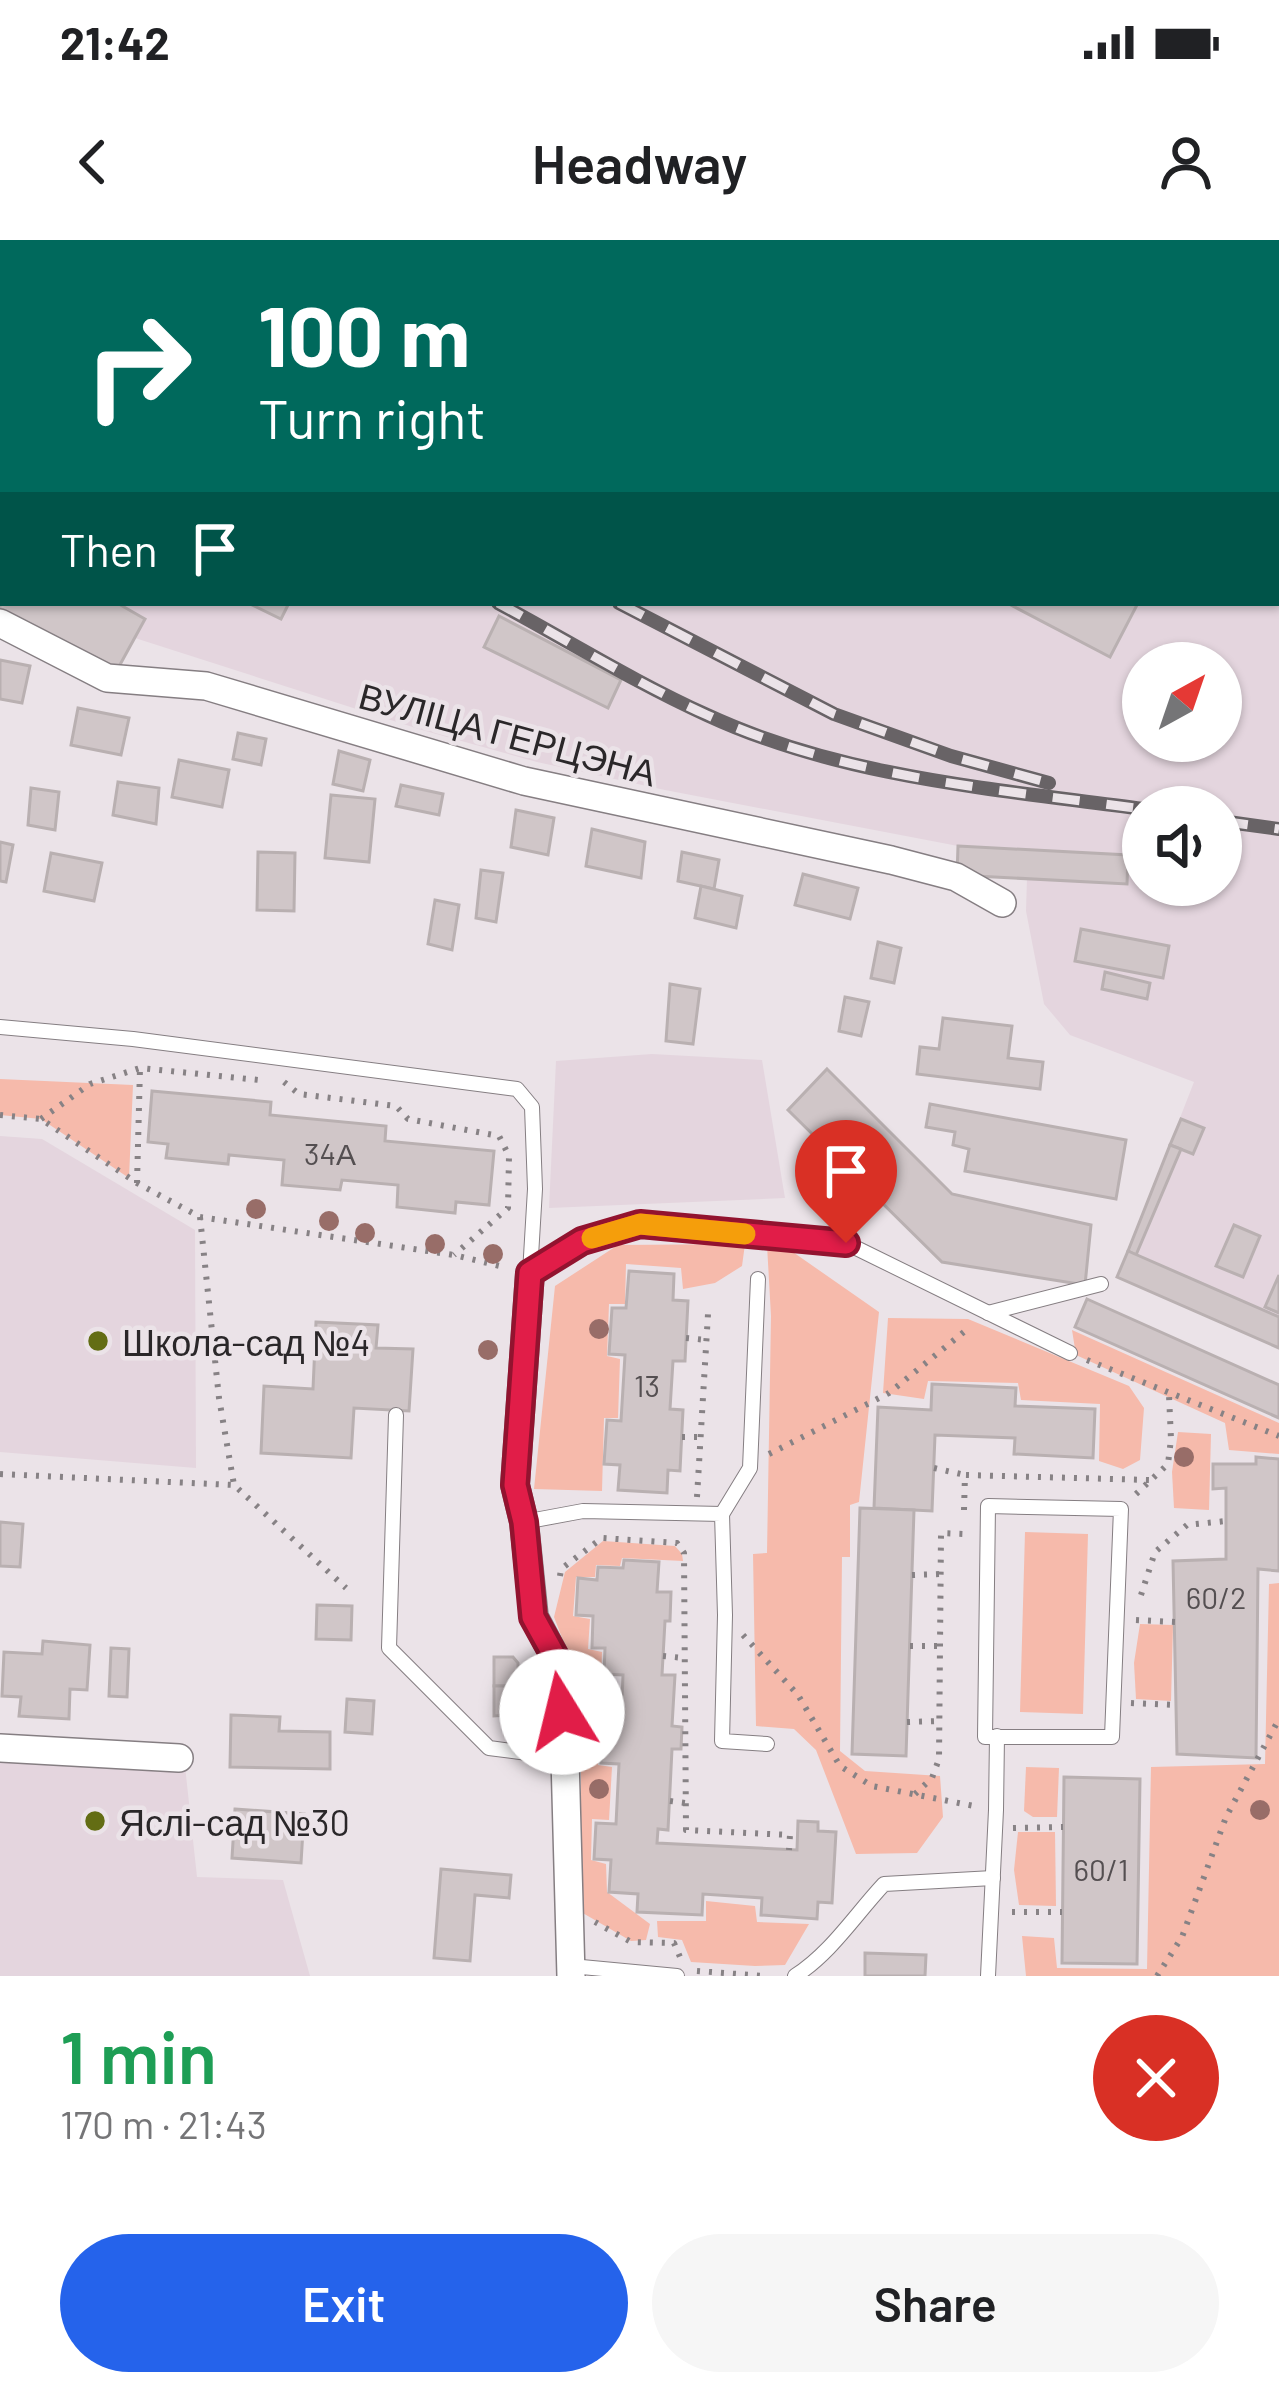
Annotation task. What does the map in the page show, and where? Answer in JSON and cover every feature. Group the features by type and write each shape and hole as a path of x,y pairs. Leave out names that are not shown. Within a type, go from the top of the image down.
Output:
{"street":[{"name":"ВУЛІЦА ГЕРЦЭНА","path":"0,623 107,678 206,686 524,781 956,877 1002,903"},
{"path":"530,1273 515,1485 524,1522 533,1617 560,1666 571,1971"},
{"path":"0,1748 179,1758"}],"lane":[{"path":"0,1027 133,1039 517,1088 532,1107 535,1189 530,1273"},
{"path":"530,1273 582,1241 640,1224 846,1243 1070,1353"},
{"path":"758,1280 750,1468 722,1514 722,1741 767,1744"},
{"path":"988,1313 1101,1284"},
{"path":"396,1415 388,1648 489,1748 566,1758"},
{"path":"988,1505 1121,1509 1112,1737 997,1736 985,1737 988,1505"},
{"path":"524,1522 583,1511 722,1514"},
{"path":"988,1976 997,1736"},
{"path":"795,1976 821,1957 884,1884 992,1878"},
{"path":"571,1971 677,1976"}],"path":[{"path":"41,1119 90,1084 140,1068 286,1082 298,1094 395,1106 408,1119 499,1136 509,1156 508,1208 454,1255"},
{"path":"137,1183 140,1068"},
{"path":"0,1115 41,1119 137,1183 200,1217 454,1255 530,1273"},
{"path":"200,1217 218,1398 234,1485 346,1588"},
{"path":"750,1463 889,1393 988,1313"},
{"path":"696,1513 708,1314"},
{"path":"686,1338 707,1340"},
{"path":"1070,1353 1279,1436"},
{"path":"1121,1509 1168,1464 1169,1393"},
{"path":"682,1437 701,1437"},
{"path":"934,1468 965,1474"},
{"path":"0,1474 234,1485"},
{"path":"1140,1597 1155,1552 1187,1526 1226,1521"},
{"path":"557,1586 561,1569 602,1538 676,1543 684,1553 686,1830 790,1834 789,1850"},
{"path":"912,1575 940,1574"},
{"path":"725,1615 798,1695 840,1766 872,1786 996,1810"},
{"path":"1132,1620 1174,1622"},
{"path":"910,1646 940,1646"},
{"path":"663,1656 684,1658"},
{"path":"1132,1703 1176,1705"},
{"path":"1157,1976 1182,1936 1226,1817 1279,1719"},
{"path":"907,1722 939,1721"},
{"path":"670,1802 685,1803"},
{"path":"1015,1811 1016,1828"},
{"path":"995,1828 1063,1827"},
{"path":"698,1845 699,1831"},
{"path":"991,1912 1062,1912"},
{"path":"580,1913 631,1942 674,1942 686,1970 765,1976"}],"shaded area":[{"path":"0,606 1279,606 1279,1317 1128,1251 1194,1082 1070,1035 1044,1004 1026,911 1027,878 958,846 665,790 422,730 135,638 0,610"},
{"path":"652,1054 762,1060 785,1198 549,1208 556,1061"},
{"path":"0,1079 133,1085 129,1178 41,1119 0,1115"},
{"name":"Школа-сад №4","path":"0,1136 42,1139 195,1230 196,1468 0,1452"},
{"path":"745,1244 742,1266 715,1283 683,1289 681,1268 626,1264 625,1304 609,1304 607,1356 620,1359 618,1418 604,1418 602,1491 534,1489 555,1286 618,1245"},
{"path":"767,1245 790,1250 879,1312 859,1502 850,1505 850,1557 842,1557 840,1751 865,1771 940,1776 943,1817 917,1853 856,1854 816,1750 794,1729 756,1726 753,1554 767,1553 771,1316"},
{"path":"888,1318 968,1319 1129,1386 1144,1408 1140,1460 1123,1469 1099,1461 1100,1404 1021,1400 1018,1383 928,1381 924,1399 883,1393"},
{"path":"1072,1330 1279,1423 1279,1454 1229,1450 1225,1423 1076,1355"},
{"path":"1178,1432 1211,1434 1209,1510 1174,1508 1172,1472"},
{"path":"1025,1532 1088,1534 1083,1714 1020,1712"},
{"path":"603,1541 675,1546 683,1561 622,1558 620,1566 596,1565 595,1577 576,1577 573,1616 590,1619 588,1649 602,1652 601,1678 614,1680 613,1698 601,1698 598,1765 612,1767 609,1820 592,1819 591,1860 606,1864 607,1892 650,1924 646,1940 631,1941 581,1912 581,1687 554,1617 565,1572"},
{"path":"1279,1583 1279,1976 1026,1976 1022,1936 1054,1938 1057,1968 1147,1969 1151,1767 1265,1764 1269,1584"},
{"path":"1140,1624 1173,1625 1171,1701 1136,1699 1134,1663"},
{"name":"Яслі-сад №30","path":"0,1752 185,1766 197,1877 283,1880 310,1976 0,1976"},
{"path":"1026,1767 1059,1768 1057,1817 1033,1817 1024,1811"},
{"path":"1018,1832 1055,1832 1056,1906 1019,1905 1014,1870"},
{"path":"706,1901 755,1906 757,1922 809,1924 785,1965 691,1962 682,1940 658,1937 657,1921 706,1921"}],"building":[{"path":"0,606 122,606 145,619 116,672"},
{"path":"254,606 288,606 281,619"},
{"path":"1013,606 1136,606 1110,657"},
{"path":"499,616 621,680 608,708 484,647"},
{"path":"0,660 30,666 22,703 0,699"},
{"path":"78,708 129,718 121,755 71,745"},
{"path":"238,733 266,739 261,765 233,759"},
{"path":"339,751 370,760 363,791 333,784"},
{"path":"179,760 229,770 222,807 172,797"},
{"path":"118,782 159,788 156,824 113,815"},
{"path":"401,785 443,794 439,815 396,806"},
{"path":"31,788 59,792 55,830 28,825"},
{"path":"331,795 375,799 369,862 325,858"},
{"path":"516,810 554,818 548,855 511,847"},
{"path":"592,829 645,842 641,878 586,866"},
{"path":"0,842 13,845 6,882 0,881"},
{"path":"958,846 1122,855 1122,884 957,875"},
{"path":"258,852 295,853 294,911 257,910"},
{"path":"682,852 719,860 714,889 678,881"},
{"path":"51,853 102,863 94,901 44,891"},
{"path":"481,870 503,873 496,922 476,918"},
{"path":"803,874 858,888 850,919 795,905"},
{"path":"701,886 742,896 736,928 695,918"},
{"path":"435,900 459,905 452,950 428,944"},
{"path":"1081,929 1169,946 1163,978 1075,961"},
{"path":"878,942 901,948 894,983 871,978"},
{"path":"1105,972 1150,983 1147,999 1102,989"},
{"path":"670,984 700,989 693,1044 666,1041"},
{"path":"845,997 869,1002 861,1036 839,1031"},
{"path":"943,1018 1012,1026 1008,1058 1043,1062 1040,1089 917,1074 920,1047 939,1049"},
{"path":"827,1069 952,1194 1091,1225 1085,1285 942,1262 788,1110"},
{"path":"152,1091 271,1102 270,1115 386,1126 385,1141 494,1151 489,1205 456,1202 455,1213 397,1207 398,1185 342,1180 340,1190 282,1185 284,1160 229,1155 228,1164 166,1158 168,1144 148,1142"},
{"path":"930,1104 1126,1140 1116,1199 965,1171 969,1149 953,1145 955,1132 926,1127"},
{"path":"1181,1119 1204,1128 1193,1154 1170,1145"},
{"path":"1170,1145 1181,1149 1136,1255 1128,1251"},
{"path":"1234,1225 1260,1236 1243,1277 1216,1266"},
{"path":"1128,1251 1279,1317 1279,1348 1117,1277"},
{"path":"629,1271 674,1274 673,1300 688,1301 685,1361 673,1361 670,1409 683,1410 680,1471 668,1470 667,1493 618,1490 620,1465 604,1464 607,1420 621,1421 625,1355 609,1354 612,1308 626,1308"},
{"path":"1279,1275 1279,1313 1265,1307"},
{"path":"1087,1299 1279,1385 1279,1418 1075,1327"},
{"path":"316,1322 378,1325 376,1348 413,1349 409,1411 354,1408 351,1458 261,1453 264,1386 313,1389"},
{"path":"932,1384 1016,1388 1015,1406 1095,1409 1093,1458 1014,1454 1015,1438 935,1435 932,1511 874,1508 878,1407 931,1410"},
{"path":"1256,1457 1279,1459 1279,1571 1258,1569 1256,1758 1177,1754 1173,1561 1226,1559 1226,1488 1213,1489 1213,1464 1256,1464"},
{"path":"860,1508 914,1510 906,1756 852,1754"},
{"path":"0,1522 23,1524 20,1567 0,1566"},
{"path":"624,1560 659,1562 657,1592 671,1592 662,1675 675,1675 672,1726 682,1727 681,1749 672,1749 668,1830 658,1829 657,1843 797,1850 798,1821 818,1822 818,1831 836,1832 832,1903 818,1902 817,1919 761,1915 762,1898 703,1894 702,1915 637,1912 638,1894 609,1892 611,1860 594,1859 596,1823 616,1824 619,1764 601,1763 604,1700 622,1701 623,1675 604,1674 605,1648 592,1648 593,1616 576,1615 578,1578 597,1580 598,1567 623,1568"},
{"path":"317,1605 352,1606 351,1640 316,1639"},
{"path":"43,1641 90,1645 87,1690 70,1689 69,1719 19,1716 21,1697 2,1696 4,1652 42,1654"},
{"path":"111,1648 129,1649 127,1697 109,1696"},
{"path":"494,1657 513,1657 518,1663 518,1681 494,1686"},
{"path":"494,1686 510,1686 517,1692 516,1708 510,1715 494,1716"},
{"path":"347,1699 374,1701 372,1734 345,1732"},
{"path":"231,1715 280,1717 279,1731 330,1732 330,1769 230,1767"},
{"path":"1064,1777 1140,1779 1137,1964 1062,1963"},
{"path":"235,1809 304,1814 301,1863 232,1858"},
{"path":"441,1869 511,1875 509,1898 475,1895 470,1961 434,1958"},
{"path":"865,1953 926,1955 925,1976 865,1976"}],"railway":[{"path":"503,606 680,703 759,736 921,778 1122,806"},
{"path":"625,606 834,714 951,756 1049,783"},
{"path":"1242,824 1279,829"}],"slow traffic":[{"path":"592,1238 640,1224 745,1234"}],"place":[{"name":"Школа-сад №4","path":"98,1341"},
{"name":"Яслі-сад №30","path":"95,1821"}],"route":[{"path":"562,1712 560,1666 533,1617 524,1522 515,1485 530,1273 582,1241 640,1224 846,1243"}]}
